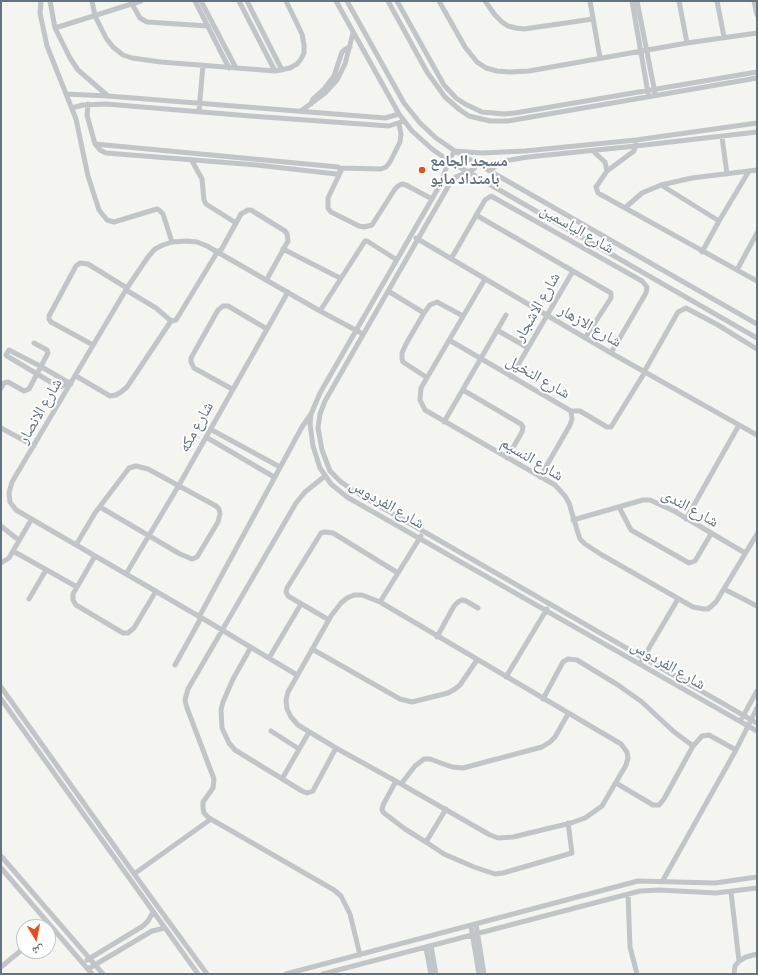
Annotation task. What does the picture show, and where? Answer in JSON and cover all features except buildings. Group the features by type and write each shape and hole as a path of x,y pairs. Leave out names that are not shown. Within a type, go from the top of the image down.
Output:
{"street":[{"path":"41,1 40,13 46,40 76,119 91,188 99,210 107,220 114,222 157,209 163,214 172,242"},
{"path":"50,1 55,28 63,47 78,70 108,96"},
{"path":"92,1 95,16 106,38 113,47 123,55 132,58 275,71 290,68 301,59 304,53 304,45 298,25 286,1"},
{"path":"55,28 141,1"},
{"path":"195,1 230,68"},
{"path":"201,1 236,68"},
{"path":"239,1 275,71"},
{"path":"247,1 282,70"},
{"path":"336,1 404,121 422,141 449,161 757,338"},
{"path":"347,1 404,103 428,131 455,151 757,324"},
{"path":"388,1 435,85 445,98 465,113 478,118 500,122 508,121 649,98 757,78"},
{"path":"397,1 444,85 456,98 482,112 504,114 651,91 757,72"},
{"path":"439,1 465,47 477,62 486,68 497,71 510,72 529,70 687,43 757,33"},
{"path":"485,1 502,22 508,26 516,28 524,29 593,19"},
{"path":"590,1 600,58"},
{"path":"632,1 644,51"},
{"path":"637,1 651,91 649,98"},
{"path":"679,1 687,43"},
{"path":"717,1 724,37"},
{"path":"754,1 757,15"},
{"path":"132,4 140,18 147,22 208,26"},
{"path":"301,111 312,104 315,97 324,89 334,76 342,52 347,48 350,48 353,33"},
{"path":"199,112 203,65"},
{"path":"651,91 655,96"},
{"path":"66,94 385,118 400,114"},
{"path":"172,109 173,102"},
{"path":"72,108 88,104 106,104 384,126 399,124 404,121"},
{"path":"88,104 87,115 95,144 100,150 106,153 257,165 336,174 340,170"},
{"path":"572,104 573,110"},
{"path":"455,151 482,153 525,151 636,140 757,123"},
{"path":"95,144 340,170 380,169 386,167 390,162 400,142 401,134 399,124"},
{"path":"713,130 714,138"},
{"path":"490,170 504,161 516,158 594,151 757,132"},
{"path":"722,137 726,174"},
{"path":"636,140 636,146 632,153 607,171 596,187 597,191 702,252 757,281"},
{"path":"593,144 594,151 605,162 607,171"},
{"name":"شارع الفردوس","path":"455,151 451,155 443,179 320,393 311,414 310,424 313,446 316,457 325,476 331,484 347,497 757,730"},
{"path":"192,161 202,179 204,200 206,204 236,223"},
{"name":"شارع الفردوس","path":"477,163 474,169 460,174 452,180 335,381 320,414 318,428 322,450 330,470 341,482 362,496 757,723"},
{"path":"340,170 328,198 328,208 331,212 359,226 368,226 375,222 395,190 402,184 432,199"},
{"path":"702,252 749,170"},
{"path":"626,207 642,193 661,185 692,178 757,170"},
{"path":"661,185 719,221"},
{"name":"شارع الياسمين","path":"451,259 485,200 491,196 644,282 647,287 646,293 611,353"},
{"path":"76,376 110,396 122,392 127,387 171,321 178,319 244,211 251,210 285,231 287,234 288,241 267,279"},
{"path":"538,212 540,223"},
{"path":"476,215 609,292 611,296 585,338"},
{"path":"736,270 757,233"},
{"name":"شارع الازهار","path":"411,236 611,353 757,435"},
{"path":"320,311 365,241 397,260"},
{"name":"شارع الانصار","path":"297,675 156,591 31,520 12,506 9,492 12,482 69,383 76,376 126,289 155,249 172,242 198,242 219,252 320,311 363,334"},
{"path":"283,249 340,278"},
{"path":"93,346 51,322 49,319 49,316 76,266 80,263 84,263 156,308 171,321"},
{"path":"631,275 635,267"},
{"name":"شارع الاشجار","path":"511,377 573,271"},
{"name":"شارع النسيم","path":"485,279 426,377 419,395 421,405 429,414 561,490 569,503 580,539 593,550 693,607 708,609 716,602 724,589"},
{"path":"388,291 424,312"},
{"name":"شارع مكه","path":"126,574 288,292"},
{"path":"426,377 403,362 402,356 406,344 424,312 430,305 437,302 463,316"},
{"path":"232,389 194,368 191,362 191,358 218,310 223,306 228,306 266,329"},
{"path":"571,411 580,411 607,427 611,427 645,372 680,310 686,308 718,325 757,349"},
{"path":"444,422 506,315"},
{"path":"718,325 722,318"},
{"path":"497,330 528,348"},
{"name":"شارع النخيل","path":"449,340 571,411 572,419 570,425 540,477"},
{"path":"1,388 4,383 8,382 24,391 29,389 48,353 47,350 34,343"},
{"path":"9,350 69,383 59,387 6,355 9,350"},
{"path":"463,390 521,424 523,427 522,432 507,458"},
{"path":"175,665 274,477 311,414"},
{"path":"686,519 739,425"},
{"path":"1,428 34,446"},
{"path":"210,429 280,467"},
{"path":"206,437 274,477"},
{"path":"76,545 86,526 100,507 129,468 136,466 148,468 216,506 220,514 218,522 197,557 189,559 100,507"},
{"path":"325,476 298,499 188,689 185,700 214,779 213,788 203,805 204,813 211,819 334,890 341,896 350,914 360,955"},
{"name":"شارع الندى","path":"573,520 643,500 650,500 658,503 745,553"},
{"path":"619,507 631,530 689,563 695,561 711,534"},
{"path":"1,564 9,558 31,520"},
{"path":"1,526 16,538"},
{"path":"380,602 424,532"},
{"path":"329,620 288,596 286,592 321,533 333,533 398,573"},
{"path":"757,534 724,589 757,606"},
{"path":"13,551 77,587"},
{"path":"95,556 73,594 73,600 76,605 123,633 128,633 134,628 156,591"},
{"path":"29,599 46,570"},
{"path":"354,595 362,595 380,602 437,637 621,744 628,758 626,765 602,806 585,818 568,824 513,837 498,838 490,835 336,748 298,725 291,717 287,709 286,700 288,692 329,620 341,603 354,595"},
{"path":"640,664 678,599"},
{"path":"437,637 454,606 458,602 462,600 466,601 478,608"},
{"path":"269,658 301,604"},
{"path":"506,677 550,604"},
{"path":"251,647 223,702 220,715 225,736 235,750 302,791 310,793 316,787 336,748"},
{"path":"312,649 406,702 420,701 455,690 477,660"},
{"path":"543,699 563,662 568,659 577,660 618,684 642,702 693,746"},
{"path":"675,684 678,678"},
{"path":"1,687 134,874 148,898 153,912 198,974"},
{"path":"740,721 757,692"},
{"path":"1,699 148,898 207,974"},
{"path":"662,882 736,750 757,708"},
{"path":"401,784 415,766 424,760 430,759 452,767 463,768 542,747 555,737 568,714"},
{"path":"271,731 299,749"},
{"path":"282,779 308,732"},
{"path":"616,783 653,805 659,805 664,799 693,746 699,738 705,735 714,737 736,750"},
{"path":"396,781 383,805 382,810 384,814 444,854 474,868 495,874 572,853 568,824"},
{"path":"426,842 446,809"},
{"path":"134,874 211,819"},
{"path":"1,856 103,974"},
{"path":"1,868 42,919"},
{"path":"286,974 638,881 715,883 757,877"},
{"path":"323,974 640,891 659,890 716,893 757,888"},
{"path":"731,892 739,961"},
{"path":"628,894 630,947 637,974"},
{"path":"82,963 143,926 153,912"},
{"path":"473,925 484,974"},
{"path":"88,969 152,931 165,928"},
{"path":"56,935 92,974"},
{"path":"475,935 479,974"},
{"path":"428,947 431,974"},
{"path":"428,947 436,974"},
{"path":"734,974 735,966 739,961 757,954"},
{"path":"1,967 16,955"}],"place":[{"name":"مسجد الجامع بامتداد مايو","path":"422,170"}]}
